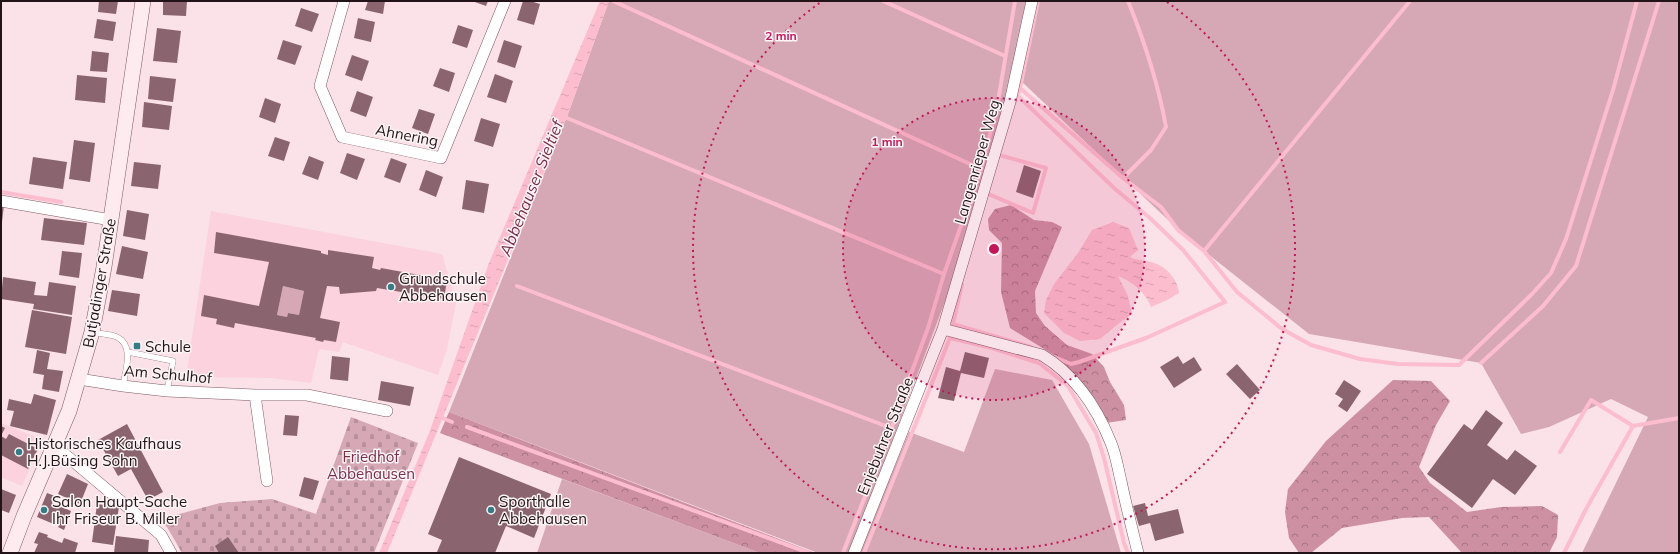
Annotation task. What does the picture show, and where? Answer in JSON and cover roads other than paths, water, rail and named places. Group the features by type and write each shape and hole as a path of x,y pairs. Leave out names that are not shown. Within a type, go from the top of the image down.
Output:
{"main road":[{"name":"Butjadinger Straße","path":"10,553 24,516 69,411 92,332 111,220 143,1"}],"street":[{"name":"Ahnering","path":"344,1 320,86 342,137 441,158 505,1"},
{"name":"Langenrieper Weg","path":"943,329 1010,102 1032,1"},
{"path":"1,201 111,220"},
{"path":"943,329 1042,355 1057,364 1071,377 1092,407 1112,444 1138,553"},
{"name":"Enjebuhrer Straße","path":"854,553 943,329"},
{"name":"Am Schulhof","path":"79,379 123,386 168,390 255,395 307,395 387,410"},
{"path":"255,395 267,481"},
{"path":"54,447 61,450 160,535 171,553"}],"lane":[{"path":"92,332 116,336 122,340 128,352 123,386"},
{"path":"128,352 173,361 168,390"}],"water":[{"name":"Abbehauser Sieltief","path":"600,1 609,1 568,114 387,553 379,553 429,433 489,263"},
{"path":"1113,222 1129,228 1138,250 1130,257 1159,265 1174,279 1179,293 1151,307 1138,288 1129,281 1118,276 1128,296 1132,314 1100,339 1080,341 1064,333 1044,313 1046,300 1054,284 1078,253 1092,230"}],"waterway":[{"path":"613,1 981,169"},
{"path":"883,1 1005,56"},
{"path":"898,409 928,328 944,274 981,169 997,107 1015,1"},
{"path":"1015,102 1020,88 1038,1"},
{"path":"1123,178 1151,150 1166,127 1159,94 1150,63 1128,1"},
{"path":"1204,251 1410,1"},
{"path":"1020,88 1123,178 1161,207 1178,230 1204,251 1237,292 1282,329 1311,345 1360,359 1398,364 1459,365 1532,294 1551,273 1566,239 1613,90 1637,1"},
{"path":"1481,363 1543,306 1576,266 1659,1"},
{"path":"1017,95 1114,188 1151,219 1183,250 1225,302 1146,338 1079,362 1071,364 1050,355"},
{"name":"Abbehauser Sieltief","path":"562,116 944,274"},
{"path":"986,195 986,193 1033,213 1046,168 999,155 999,152"},
{"path":"1,192 61,202"},
{"path":"962,284 953,324 1031,347"},
{"path":"517,286 891,428"},
{"path":"864,553 950,338 992,348 1039,363 1068,386 1096,433 1104,458 1124,543 1128,553"},
{"path":"1560,452 1591,400 1633,426"},
{"path":"440,417 452,422"},
{"path":"1564,553 1586,509 1633,426 1679,418"},
{"path":"843,553 895,419"},
{"path":"467,427 809,553"}],"place":[{"name":"Grundschule Abbehausen","path":"391,287"},
{"name":"Schule","path":"137,346"},
{"name":"Historisches Kaufhaus H.J.Büsing Sohn","path":"19,452"},
{"name":"Salon Haupt-Sache Ihr Friseur B. Miller","path":"44,510"},
{"name":"Sporthalle Abbehausen","path":"491,510"}],"park label":[{"name":"Friedhof Abbehausen","path":"371,464"}]}
